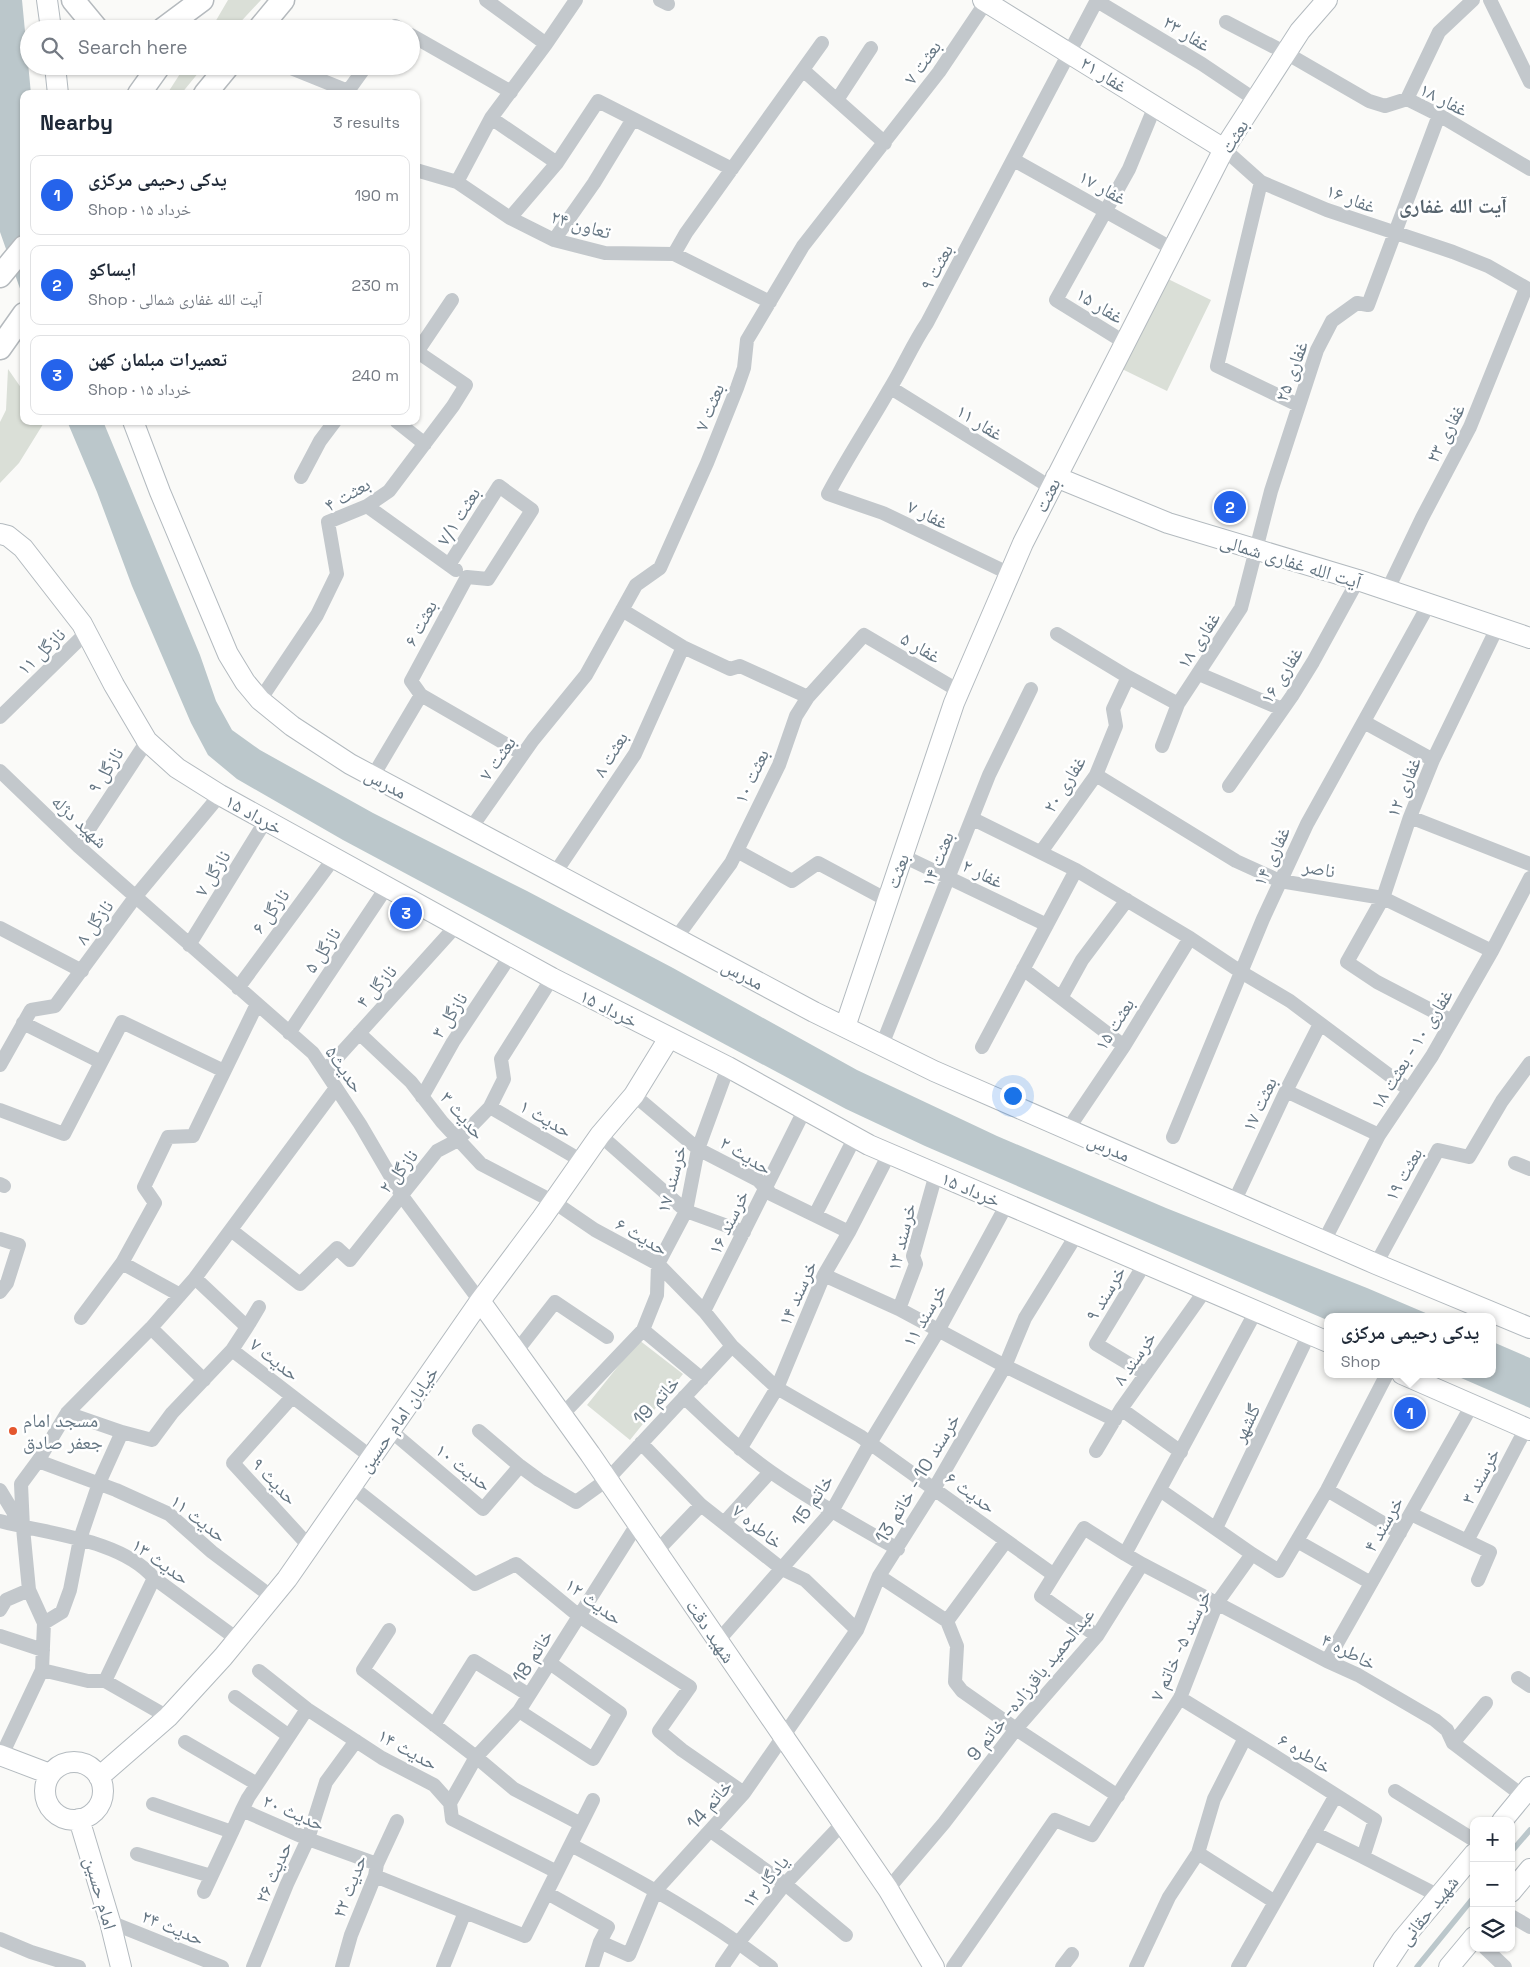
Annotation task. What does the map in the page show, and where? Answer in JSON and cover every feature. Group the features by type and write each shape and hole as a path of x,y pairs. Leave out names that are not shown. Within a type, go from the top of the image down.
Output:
{"main road":[{"path":"73,0 90,20"},
{"path":"175,20 202,0"},
{"path":"193,20 207,0"},
{"path":"266,20 283,0"},
{"path":"142,90 153,75"},
{"path":"208,90 221,75"},
{"path":"0,276 20,252"},
{"path":"0,348 20,319"}],"street":[{"path":"47,0 50,20"},
{"path":"486,0 504,5 546,44"},
{"path":"457,182 491,118 576,0"},
{"name":"بعثت ۹","path":"828,494 849,454 891,388 914,342 931,316 1097,0"},
{"name":"غفار ۲۳","path":"1097,0 1202,64 1256,101"},
{"name":"بعثت","path":"845,1027 960,691 1022,544 1224,149 1300,31 1326,0"},
{"path":"1407,99 1439,32 1473,0"},
{"path":"1490,0 1530,82"},
{"name":"غفار ۲۱","path":"984,1 1224,149"},
{"name":"بعثت ۷","path":"471,828 523,754 586,675 636,585 660,568 707,463 737,388 744,368 747,340 803,246 939,72 984,1"},
{"name":"غفار ۱۸","path":"1226,22 1286,53 1368,101 1385,106 1407,99 1530,168"},
{"path":"420,40 511,92"},
{"path":"674,254 686,233 822,43"},
{"path":"837,100 871,48"},
{"path":"803,70 885,143"},
{"path":"56,75 58,90"},
{"path":"307,75 341,90"},
{"path":"350,90 360,75"},
{"path":"510,218 558,163 598,100 732,169"},
{"path":"1108,210 1129,169 1156,106"},
{"path":"1395,233 1438,115"},
{"path":"491,118 558,163"},
{"path":"554,240 594,184 633,119"},
{"name":"غفار ۱۶","path":"1224,149 1261,182 1327,210 1453,252 1488,266 1528,289"},
{"name":"غفار ۱۷","path":"1014,160 1108,210 1173,249"},
{"name":"تعاون ۲۴","path":"420,171 457,182 510,218 554,240 605,253 674,254 770,302"},
{"path":"1261,182 1217,366 1298,405"},
{"name":"غفار ۱۵","path":"1108,210 1056,300 1124,342"},
{"name":"غفاری ۲۵","path":"1255,549 1298,405 1317,350 1332,321 1357,303 1368,305 1395,233"},
{"name":"غفاری ۲۳","path":"1387,591 1422,518 1470,427 1528,289"},
{"path":"420,345 452,300"},
{"name":"بعثت ۴","path":"260,700 317,615 337,574 328,522 368,506 389,491 453,406 466,385 420,354"},
{"name":"غفار ۱۱","path":"891,388 1053,482"},
{"name":"مدرس","path":"135,425 160,492 228,654 245,682 260,700 313,740 373,776 676,938 845,1027 934,1071 1376,1264 1494,1313"},
{"path":"301,478 320,441 332,425"},
{"path":"401,425 425,444"},
{"name":"آیت الله غفاری شمالی","path":"1053,482 1168,524 1358,580 1530,638"},
{"name":"بعثت ۷/۱","path":"449,565 499,486 532,510 488,579 467,577"},
{"name":"غفار ۷","path":"828,494 883,513 1010,574"},
{"path":"368,506 467,577"},
{"name":"۱۵ خرداد","path":"0,534 8,536 23,548 88,632 114,685 147,741 176,768 220,795 510,956 728,1068 889,1154 1318,1338"},
{"name":"غفاری ۱۸","path":"1162,746 1178,704 1241,608 1255,549"},
{"name":"بعثت ۶","path":"421,695 410,680 467,577"},
{"name":"غفاری ۱۶","path":"1229,786 1313,662 1358,580"},
{"name":"غفاری ۱۴","path":"1173,1138 1241,972 1307,824 1429,604"},
{"path":"622,610 683,647 730,669 740,666 808,697"},
{"name":"غفاری ۱۲","path":"1452,1021 1377,982 1347,962 1383,898 1410,817 1433,760 1497,628"},
{"name":"نازگل ۱۱","path":"0,717 88,632"},
{"path":"1058,634 1128,677 1178,704"},
{"name":"غفار ۵","path":"864,635 960,691"},
{"name":"بعثت ۱۰","path":"676,938 731,863 779,766 796,716 808,697 864,635"},
{"name":"بعثت ۸","path":"555,873 635,754 683,647"},
{"path":"1199,674 1282,709"},
{"name":"غفاری ۲۰","path":"1041,852 1096,775 1116,726 1113,710 1128,677"},
{"name":"بعثت ۱۴","path":"882,1045 999,753 1031,689"},
{"path":"373,776 421,695 523,754"},
{"path":"1364,722 1433,760"},
{"name":"نازگل ۹","path":"78,846 147,741"},
{"name":"شهید دژله","path":"0,771 78,846 136,896"},
{"name":"ناصر","path":"1096,775 1236,862 1280,881 1383,898 1492,951"},
{"name":"نازگل ۸","path":"0,1064 31,1010 55,1006 136,896 220,795"},
{"path":"1410,817 1530,864"},
{"path":"973,819 1076,870 1190,938 1241,972 1290,1001 1409,1090"},
{"name":"نازگل ۷","path":"189,945 266,820"},
{"path":"737,851 792,881 818,863 887,900"},
{"name":"غفار ۲","path":"903,856 1047,925"},
{"name":"نازگل ۶","path":"238,988 334,858"},
{"path":"982,1047 1076,870"},
{"name":"غفاری ۱۰ - بعثت ۱۸","path":"1324,1241 1379,1135 1452,1021 1492,951 1530,878"},
{"name":"نازگل ۵","path":"289,1033 386,888"},
{"name":"حدیث۵","path":"136,896 313,1053 360,1124 402,1196 480,1301"},
{"path":"1061,998 1082,960 1127,900"},
{"name":"نازگل ۴","path":"324,1071 456,926"},
{"path":"0,928 82,971"},
{"name":"بعثت ۱۵","path":"1068,1129 1124,1046 1190,938"},
{"name":"نازگل ۳","path":"422,1097 453,1042 510,956"},
{"path":"1023,969 1124,1046"},
{"name":"نازگل ۲","path":"231,1230 300,1284 338,1248 350,1260 437,1151 458,1140 490,1107 504,1079 501,1059 552,978"},
{"path":"81,1318 122,1263 156,1203 144,1187 168,1137 192,1136 257,1004"},
{"path":"0,1110 64,1134 122,1022 224,1071"},
{"path":"23,1023 101,1062"},
{"name":"بعثت ۱۷","path":"1234,1202 1320,1024"},
{"name":"حدیث ۳","path":"359,1033 410,1082 458,1140 481,1164 554,1202"},
{"name":"خیابان امام حسین","path":"99,1777 168,1718 272,1597 310,1546 480,1301 554,1202 600,1135 634,1095 669,1038"},
{"name":"بعثت ۱۹","path":"1376,1264 1438,1150 1469,1157 1502,1100 1530,1063"},
{"name":"خرسند ۱۷","path":"562,1415 643,1330 657,1295 658,1264 686,1212 698,1149 728,1068"},
{"path":"50,1774 0,1756 42,1670 44,1623 30,1590 23,1528 21,1484 68,1413 151,1328 195,1278 336,1088"},
{"path":"1286,1091 1379,1135"},
{"name":"حدیث ۲","path":"634,1095 698,1149 758,1180 771,1194 849,1232"},
{"name":"حدیث ۱","path":"490,1107 582,1161"},
{"name":"خرسند ۱۶","path":"704,1311 804,1109"},
{"path":"600,1135 686,1212 744,1232"},
{"path":"815,1215 855,1137"},
{"name":"خرسند ۱۴","path":"740,1449 777,1388 824,1275 849,1232 889,1154"},
{"path":"1514,1162 1530,1169"},
{"name":"خرسند ۱۳","path":"899,1309 916,1264 913,1256 936,1174"},
{"name":"حدیث ۶","path":"554,1202 595,1230 658,1264 704,1311"},
{"name":"خرسند ۱۱","path":"870,1443 938,1331 1007,1204"},
{"name":"خرسند 10 - خاتم 13","path":"783,1737 857,1630 879,1576 898,1549 934,1489 1005,1366 1025,1318 1077,1234"},
{"path":"0,1239 19,1245 7,1284 0,1292"},
{"path":"122,1263 180,1295"},
{"name":"خرسند ۹","path":"1145,1263 1096,1344 1146,1374"},
{"path":"824,1275 899,1309 1005,1366 1118,1415 1180,1452"},
{"name":"حدیث ۷","path":"195,1278 246,1327 232,1350 371,1457"},
{"name":"خرسند ۸","path":"1096,1451 1146,1374 1206,1290"},
{"name":"شهید دقت","path":"480,1301 608,1479 888,1889 934,1967"},
{"path":"516,1352 555,1302 607,1337"},
{"path":"246,1327 259,1307"},
{"path":"704,1311 732,1346"},
{"path":"1125,1554 1256,1311"},
{"name":"مدرس","path":"1496,1314 1530,1328"},
{"path":"151,1328 204,1380"},
{"path":"643,1330 702,1379"},
{"name":"گلشهر","path":"1216,1528 1318,1338"},
{"name":"حدیث ۶","path":"732,1346 777,1388 870,1443 1054,1575"},
{"name":"خاتم 19","path":"608,1479 732,1346"},
{"path":"68,1413 122,1432 152,1440 172,1413 232,1350"},
{"path":"1160,1490 1279,1571 1327,1490 1385,1378"},
{"path":"1411,1378 1528,1429"},
{"name":"حدیث ۹","path":"292,1397 232,1464 310,1546"},
{"path":"684,1397 740,1449 770,1472 898,1549"},
{"name":"خرسند ۴","path":"1327,1661 1472,1405"},
{"name":"خرسند ۳","path":"1468,1541 1528,1429"},
{"name":"حدیث ۱۰","path":"390,1430 483,1509 520,1466 539,1480 576,1502 608,1479"},
{"path":"479,1430 520,1466"},
{"path":"44,1623 62,1612 70,1590 80,1539 99,1483 122,1432"},
{"name":"خاطره ۷","path":"641,1443 701,1505 782,1569 805,1580 857,1630"},
{"name":"خاتم 15","path":"718,1641 832,1511 870,1443"},
{"name":"حدیث ۱۱","path":"38,1461 99,1483 169,1514 212,1552 272,1597"},
{"path":"724,1523 770,1472"},
{"name":"حدیث ۱۲","path":"352,1486 475,1584 516,1564 579,1616 690,1686 659,1731 682,1750 744,1793"},
{"path":"0,1490 23,1528"},
{"path":"1327,1490 1400,1534"},
{"path":"657,1551 701,1505"},
{"path":"1410,1514 1490,1552 1478,1580"},
{"name":"حدیث ۱۳","path":"0,1521 23,1528 80,1539 125,1556 237,1639"},
{"name":"خاتم 18","path":"450,1803 476,1757 519,1711 638,1523"},
{"path":"1097,1636 1041,1596 1054,1575 1084,1528 1142,1564"},
{"path":"947,1621 1006,1540"},
{"path":"1297,1540 1371,1583"},
{"name":"خرسند ۵- خاتم ۷","path":"953,1967 1055,1820 1092,1835 1180,1698 1217,1603 1252,1554"},
{"name":"خاطره ۴","path":"1142,1564 1327,1661 1358,1675 1435,1720 1447,1730 1453,1743 1526,1791"},
{"name":"عبدالحمید باقرزاده- خاتم 9","path":"888,1889 944,1823 1016,1729 1097,1636 1142,1564"},
{"path":"879,1576 947,1621 957,1646 955,1682 962,1691 1118,1796"},
{"path":"105,1681 154,1578"},
{"path":"0,1610 6,1600 30,1590"},
{"path":"389,1630 363,1670 476,1757 514,1789 581,1824"},
{"path":"0,1636 43,1650"},
{"path":"434,1725 474,1661 529,1696"},
{"path":"519,1711 593,1758 620,1713 550,1663"},
{"path":"42,1670 88,1681 105,1681 168,1718"},
{"name":"حدیث ۱۴","path":"259,1671 307,1709 382,1758 434,1785 450,1803 452,1819 557,1872"},
{"path":"1518,1678 1530,1686"},
{"path":"235,1696 289,1736"},
{"name":"خاطره ۶","path":"1180,1698 1375,1820 1363,1857"},
{"path":"1453,1743 1486,1703"},
{"path":"242,1810 307,1709"},
{"name":"خاتم 14","path":"656,1890 744,1793 783,1737"},
{"path":"1136,1967 1169,1897 1198,1853 1214,1799 1245,1738"},
{"name":"حدیث ۲۶","path":"253,1967 287,1884 308,1839 326,1782 356,1741"},
{"path":"185,1742 257,1784"},
{"path":"75,1762 85,1764 93,1769 99,1777 102,1794 100,1803 88,1816 79,1819 62,1817 50,1807 45,1790 50,1774 57,1767 75,1762"},
{"path":"1395,1791 1470,1838"},
{"path":"1505,1817 1526,1791"},
{"path":"1238,1967 1336,1795"},
{"path":"592,1967 600,1942 608,1927 547,1893 593,1800"},
{"path":"153,1804 232,1832"},
{"name":"حدیث ۲۰","path":"204,1892 242,1810 465,1912 525,1936 547,1893"},
{"name":"امام حسین","path":"79,1819 110,1922 121,1967"},
{"name":"حدیث ۲۲","path":"342,1967 350,1935 397,1821"},
{"name":"یادگار ۱۳","path":"722,1967 739,1942 785,1884 843,1823"},
{"path":"711,1831 785,1884 846,1935"},
{"path":"1314,1833 1439,1896"},
{"path":"571,1845 656,1890 739,1942 771,1967"},
{"path":"1198,1853 1275,1902"},
{"path":"138,1854 211,1876"},
{"name":"شهید حقانی","path":"1384,1967 1402,1940 1470,1859"},
{"path":"1515,1887 1530,1869"},
{"path":"600,1942 629,1955 656,1890"},
{"path":"443,1967 465,1912"},
{"path":"1515,1918 1530,1927"},
{"name":"حدیث ۲۴","path":"110,1922 222,1967"},
{"path":"0,1939 31,1952 79,1967"},
{"path":"1449,1967 1470,1946"},
{"path":"1489,1952 1505,1967"},
{"path":"1062,1967 1072,1954"}],"shaded area":[{"path":"0,0 22,0 24,20 20,20 20,75 29,75 31,90 20,90 20,289 0,232"},
{"path":"228,0 261,0 242,20 216,20"},
{"path":"179,75 197,75 184,90 170,90"},
{"path":"1166,278 1211,300 1167,391 1122,369"},
{"path":"8,369 20,386 20,425 43,425 19,463 0,483 0,422 6,410"},
{"path":"69,425 105,425 200,655 216,701 232,730 260,750 373,813 673,968 857,1070 997,1136 1166,1208 1426,1313 1324,1313 1324,1319 925,1146 846,1109 343,840 237,779 208,755 191,723 132,586 97,492"},
{"path":"639,1340 683,1374 630,1440 587,1405"},
{"path":"1496,1343 1530,1358 1530,1408 1461,1378 1496,1378"}],"waterway":[{"path":"1515,1847 1530,1830"},
{"path":"1417,1967 1470,1902"}],"place":[{"name":"ایساکو","path":"1230,507"},
{"name":"تعمیرات مبلمان کهن","path":"406,913"},
{"name":"یدکی رحیمی مرکزی","path":"1410,1413"},
{"name":"مسجد امام جعفر صادق","path":"13,1431"}],"district":[{"name":"آیت الله غفاری","path":"1453,206"}]}
